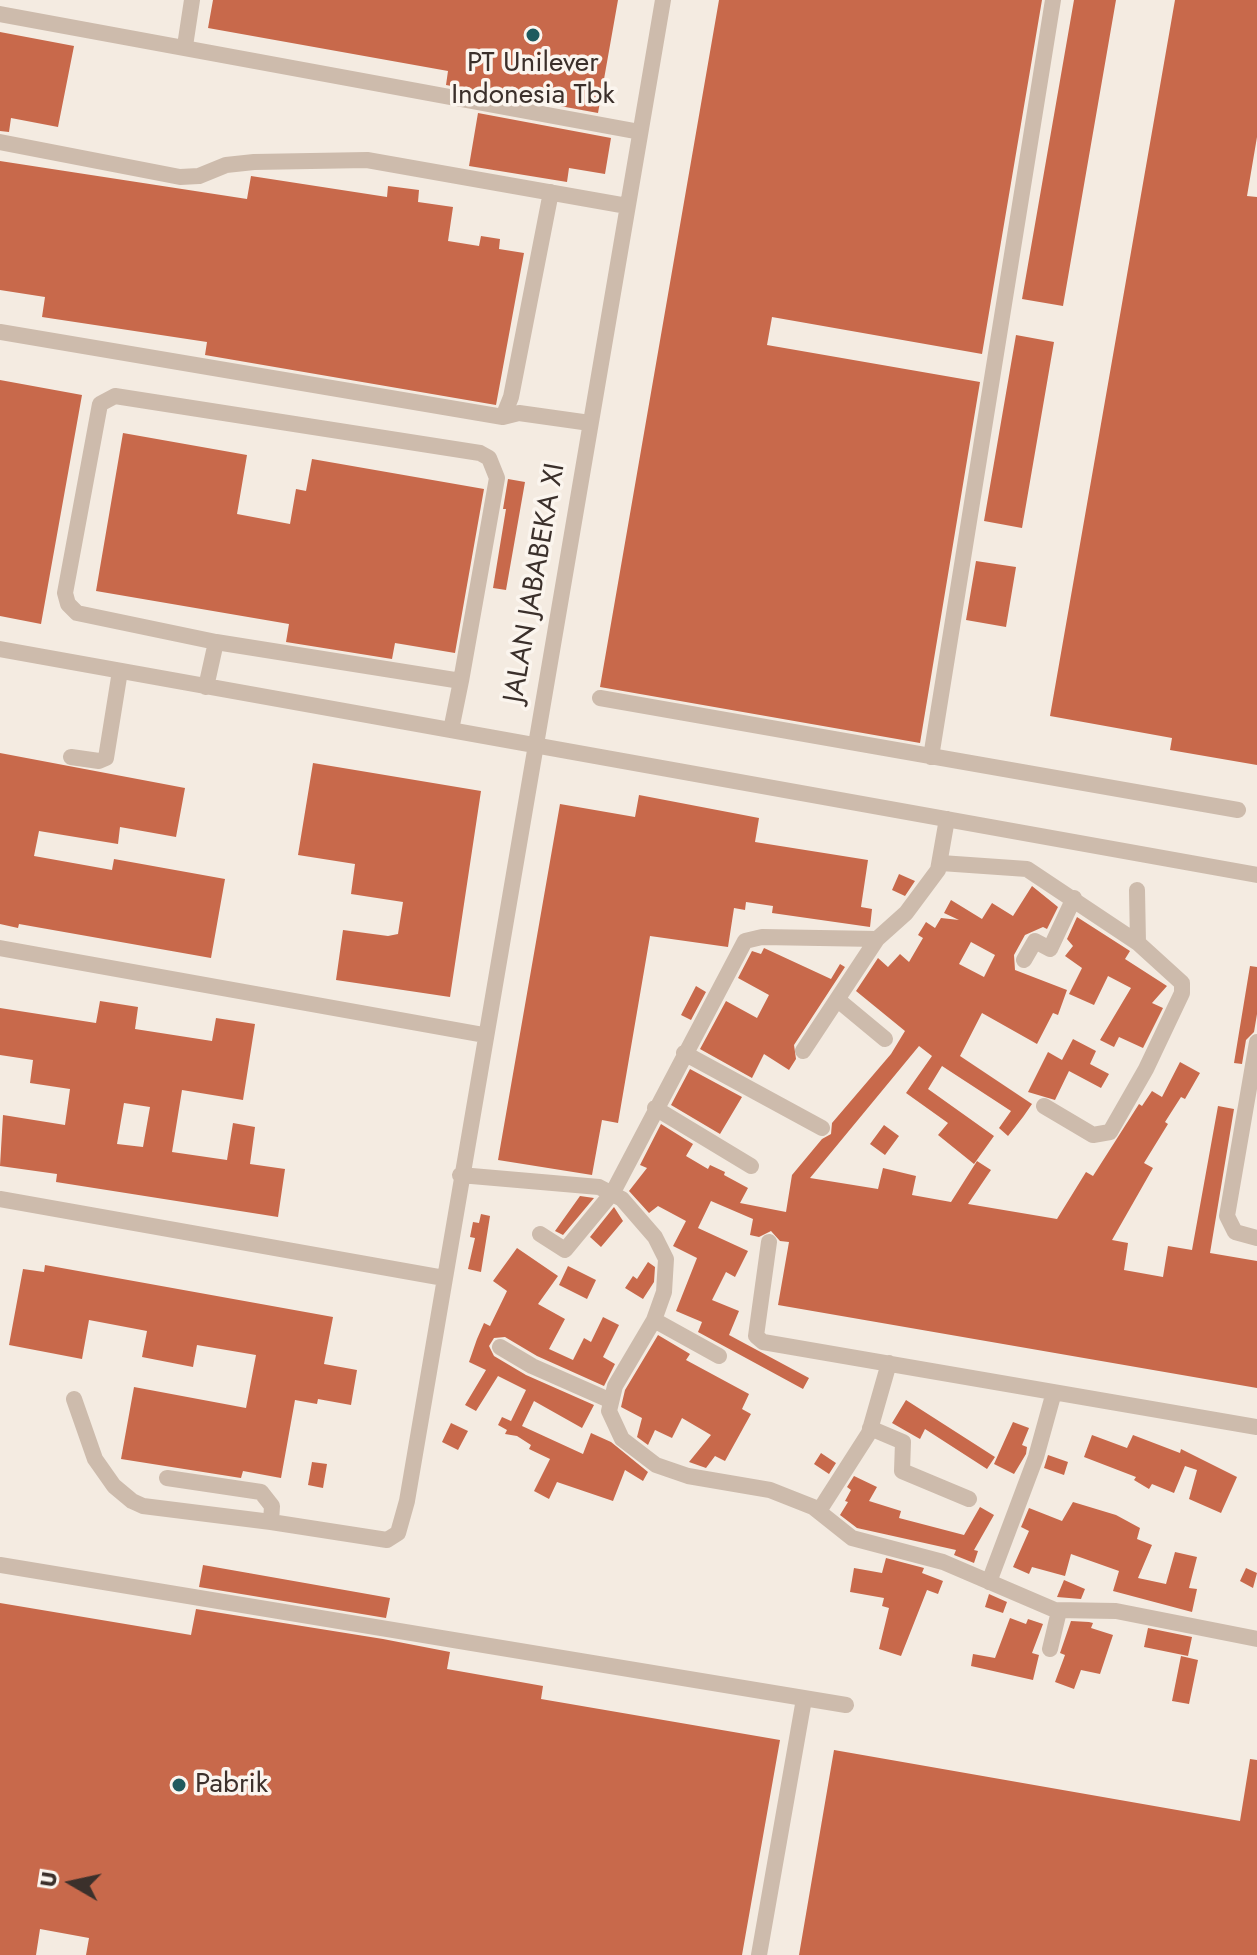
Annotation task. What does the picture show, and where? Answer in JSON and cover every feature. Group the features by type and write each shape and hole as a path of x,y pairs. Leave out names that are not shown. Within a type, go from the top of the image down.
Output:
{"street":[{"path":"185,46 192,0"},
{"name":"JALAN JABABEKA XI","path":"271,1522 387,1540 396,1537 407,1501 460,1175 663,0"},
{"path":"931,757 1053,0"},
{"path":"0,14 640,132"},
{"path":"0,142 180,177 199,176 226,165 254,162 367,160 627,206"},
{"path":"503,417 511,397 551,192"},
{"path":"0,332 503,417 519,413 590,423"},
{"path":"451,730 461,681 497,478 489,458 480,453 109,397 100,404 65,593 68,604 87,618 461,681"},
{"path":"206,687 216,642"},
{"path":"0,649 1257,875"},
{"path":"71,757 99,761 106,758 120,671"},
{"path":"600,698 1238,810"},
{"path":"803,1051 877,939 906,913 941,863 947,819"},
{"path":"941,863 1024,868 1074,898 1138,943 1183,988 1139,1081 1110,1132 1093,1135 1044,1106"},
{"path":"1137,890 1138,943"},
{"path":"1024,960 1035,941 1050,949 1074,898"},
{"path":"540,1234 565,1250 613,1192 741,945 749,938 877,939"},
{"path":"0,948 484,1035"},
{"path":"838,1000 885,1039"},
{"path":"1257,1042 1227,1216 1235,1232 1257,1238"},
{"path":"684,1053 822,1128"},
{"path":"655,1108 751,1166"},
{"path":"460,1175 580,1183 613,1192 632,1208 655,1237 666,1259 664,1292 654,1320 609,1400 611,1423 622,1439 656,1465 688,1476 770,1490 819,1511 852,1538 943,1562 1059,1611 1116,1611 1257,1639"},
{"path":"0,1199 444,1278"},
{"path":"769,1242 757,1339 1257,1427"},
{"path":"654,1320 719,1356"},
{"path":"500,1347 532,1366 609,1400"},
{"path":"819,1511 852,1465 870,1428 889,1363"},
{"path":"989,1582 1036,1457 1054,1392"},
{"path":"74,1399 95,1459 114,1486 132,1501 143,1506 271,1522 272,1506 261,1492 167,1478"},
{"path":"870,1428 903,1442 900,1466 906,1474 969,1499"},
{"path":"0,1565 846,1705"},
{"path":"1050,1649 1059,1611"},
{"path":"759,1955 804,1699"}],"building":[{"path":"213,0 618,0 598,113 446,85 448,71 208,28"},
{"path":"719,0 1042,0 982,354 772,317 767,345 980,382 920,743 600,687"},
{"path":"1074,0 1116,0 1063,306 1022,299"},
{"path":"1175,0 1257,0 1257,137 1247,196 1257,197 1257,765 1170,750 1172,738 1050,716"},
{"path":"0,32 74,46 58,127 11,118 9,132 0,131"},
{"path":"478,113 611,138 605,174 569,168 567,182 469,166"},
{"path":"0,161 247,199 251,176 387,197 388,186 419,190 418,202 453,207 448,241 479,246 481,236 500,239 499,249 524,253 496,405 205,355 207,342 42,317 45,297 0,290"},
{"path":"1016,335 1054,342 1022,528 984,521"},
{"path":"0,380 82,395 41,624 0,616"},
{"path":"123,433 247,455 237,514 290,524 296,489 306,491 312,459 484,489 455,653 395,643 392,659 286,642 289,624 96,591"},
{"path":"508,479 525,482 506,590 493,588"},
{"path":"976,561 1016,567 1006,627 966,620"},
{"path":"0,753 185,788 176,837 120,827 118,844 39,831 34,856 112,870 114,859 225,879 211,958 19,924 18,928 0,924"},
{"path":"313,763 481,791 450,997 336,980 343,930 388,936 398,934 403,902 351,894 355,864 298,855"},
{"path":"639,795 759,818 755,842 868,860 861,907 872,909 870,927 772,913 773,906 746,902 745,910 734,908 728,947 650,936 618,1123 602,1120 592,1175 498,1160 560,804 635,817"},
{"path":"899,874 915,881 905,896 892,890"},
{"path":"1032,886 1058,907 1047,929 1043,927 1025,935 1014,955 1015,970 1067,990 1058,1015 1053,1013 1037,1044 982,1013 960,1056 1032,1104 1023,1117 1008,1136 999,1128 1011,1111 942,1066 928,1089 994,1136 974,1164 938,1135 948,1123 906,1093 932,1056 919,1046 810,1178 878,1189 883,1168 916,1176 912,1195 951,1202 977,1161 991,1170 968,1204 1057,1219 1086,1172 1093,1176 1139,1104 1142,1106 1152,1091 1162,1097 1180,1062 1200,1073 1185,1099 1181,1097 1165,1122 1168,1124 1144,1163 1153,1168 1112,1240 1128,1243 1124,1270 1163,1277 1168,1246 1192,1250 1218,1106 1234,1109 1210,1253 1257,1261 1257,1388 778,1305 789,1242 780,1241 771,1231 759,1237 750,1235 753,1219 711,1201 698,1228 748,1251 735,1277 726,1272 712,1300 739,1311 729,1335 809,1378 803,1389 698,1332 702,1322 676,1311 697,1258 673,1246 686,1221 658,1206 649,1213 629,1191 647,1168 640,1165 661,1124 693,1144 686,1156 708,1169 710,1165 725,1172 724,1175 748,1188 740,1203 786,1212 792,1175 822,1139 831,1134 832,1123 891,1054 905,1031 856,991 878,958 888,967 900,954 909,962 923,938 918,935 926,922 935,928 941,918 959,920 944,913 951,900 982,919 992,903 1013,916","holes":["971,942 995,955 984,977 959,964"]},
{"path":"1077,917 1130,951 1125,959 1167,986 1152,1003 1163,1008 1143,1048 1119,1037 1114,1047 1100,1040 1131,988 1108,976 1094,1005 1069,994 1082,968 1065,956 1073,946 1067,939"},
{"path":"764,948 831,979 840,964 845,967 794,1045 796,1059 789,1070 764,1054 752,1078 700,1049 726,1001 757,1018 769,995 738,978 752,951 761,954"},
{"path":"1250,966 1257,967 1257,1014 1254,1032 1246,1040 1242,1064 1234,1063"},
{"path":"696,986 706,992 691,1020 681,1015"},
{"path":"100,1001 138,1007 135,1029 212,1041 216,1018 255,1024 243,1100 182,1090 172,1152 227,1160 233,1123 255,1127 250,1164 285,1169 278,1217 56,1182 57,1174 0,1166 3,1115 65,1125 70,1089 30,1083 33,1060 0,1055 0,1008 96,1023","holes":["124,1103 150,1107 143,1147 117,1144"]},
{"path":"1073,1039 1096,1051 1090,1064 1109,1074 1101,1088 1069,1071 1055,1100 1028,1092 1048,1052 1062,1060"},
{"path":"690,1069 742,1097 720,1134 671,1105"},
{"path":"884,1125 899,1136 885,1155 870,1144"},
{"path":"580,1196 594,1198 563,1235 555,1231"},
{"path":"614,1207 623,1221 601,1247 590,1237"},
{"path":"481,1214 490,1216 481,1272 468,1269 475,1238 470,1237 473,1222 479,1223"},
{"path":"517,1248 558,1276 538,1304 565,1319 549,1349 573,1360 584,1338 591,1342 603,1317 619,1325 603,1357 615,1364 604,1386 537,1356 505,1337 494,1338 489,1346 494,1356 526,1375 594,1405 582,1428 534,1401 522,1426 583,1454 591,1433 611,1442 648,1472 643,1481 625,1470 613,1501 557,1482 549,1499 534,1491 550,1459 529,1449 531,1445 517,1436 505,1434 507,1430 498,1425 502,1417 511,1421 526,1390 498,1376 476,1411 465,1405 486,1370 469,1362 477,1339 484,1323 490,1326 507,1291 493,1281"},
{"path":"648,1262 655,1267 654,1282 643,1299 625,1288 633,1276 637,1279"},
{"path":"45,1265 333,1317 324,1364 357,1370 351,1405 318,1399 317,1404 295,1400 281,1478 243,1471 241,1478 121,1459 134,1387 246,1408 256,1355 197,1345 193,1367 142,1357 147,1331 89,1320 82,1359 9,1345 23,1269 44,1272"},
{"path":"568,1266 596,1280 587,1299 559,1285"},
{"path":"658,1335 690,1354 686,1360 749,1394 742,1409 751,1414 725,1461 715,1456 706,1468 689,1462 711,1435 682,1418 672,1438 655,1430 648,1445 637,1437 642,1418 621,1407 625,1390"},
{"path":"906,1400 995,1457 987,1469 925,1429 920,1439 892,1423"},
{"path":"1013,1422 1029,1428 1022,1445 1027,1447 1026,1454 1014,1474 994,1464"},
{"path":"451,1423 468,1431 458,1450 442,1442"},
{"path":"1092,1435 1127,1448 1133,1435 1180,1453 1181,1449 1237,1477 1221,1513 1189,1499 1197,1470 1185,1466 1174,1493 1152,1484 1149,1489 1134,1480 1136,1477 1084,1457"},
{"path":"821,1453 836,1463 829,1474 814,1464"},
{"path":"1048,1455 1068,1462 1064,1475 1044,1468"},
{"path":"312,1462 327,1464 323,1488 308,1485"},
{"path":"854,1476 877,1487 869,1501 901,1511 899,1518 964,1535 980,1507 994,1515 974,1550 978,1551 974,1563 954,1555 956,1550 857,1528 840,1515 848,1502 845,1501 851,1490 847,1487"},
{"path":"1073,1502 1116,1515 1140,1528 1137,1539 1152,1545 1138,1578 1166,1584 1175,1552 1197,1557 1189,1588 1197,1589 1192,1612 1113,1591 1119,1571 1071,1554 1065,1576 1032,1567 1029,1574 1013,1567 1029,1531 1021,1527 1029,1508 1062,1521"},
{"path":"886,1558 924,1568 922,1573 943,1581 938,1594 927,1590 901,1656 879,1649 889,1608 882,1606 884,1598 850,1592 854,1568 882,1573"},
{"path":"203,1565 390,1598 386,1618 199,1587"},
{"path":"1246,1568 1257,1573 1253,1588 1240,1581"},
{"path":"1064,1580 1085,1589 1081,1599 1057,1597"},
{"path":"989,1594 1007,1602 1003,1613 985,1607"},
{"path":"0,1603 191,1635 196,1609 383,1639 450,1652 447,1669 543,1686 541,1699 780,1740 742,1955 86,1955 89,1938 40,1929 36,1955 0,1955"},
{"path":"1010,1618 1026,1624 1028,1619 1043,1624 1032,1653 1039,1655 1033,1680 971,1666 973,1654 995,1658"},
{"path":"1071,1621 1093,1623 1091,1628 1113,1635 1100,1674 1081,1670 1074,1689 1055,1682 1065,1655 1060,1653"},
{"path":"1148,1628 1192,1637 1188,1656 1144,1647"},
{"path":"1181,1656 1198,1660 1189,1704 1172,1701"},
{"path":"834,1750 1240,1821 1250,1759 1257,1760 1257,1955 799,1955"}],"place":[{"name":"PT Unilever Indonesia Tbk","path":"533,35"},
{"name":"Pabrik","path":"179,1785"}]}
